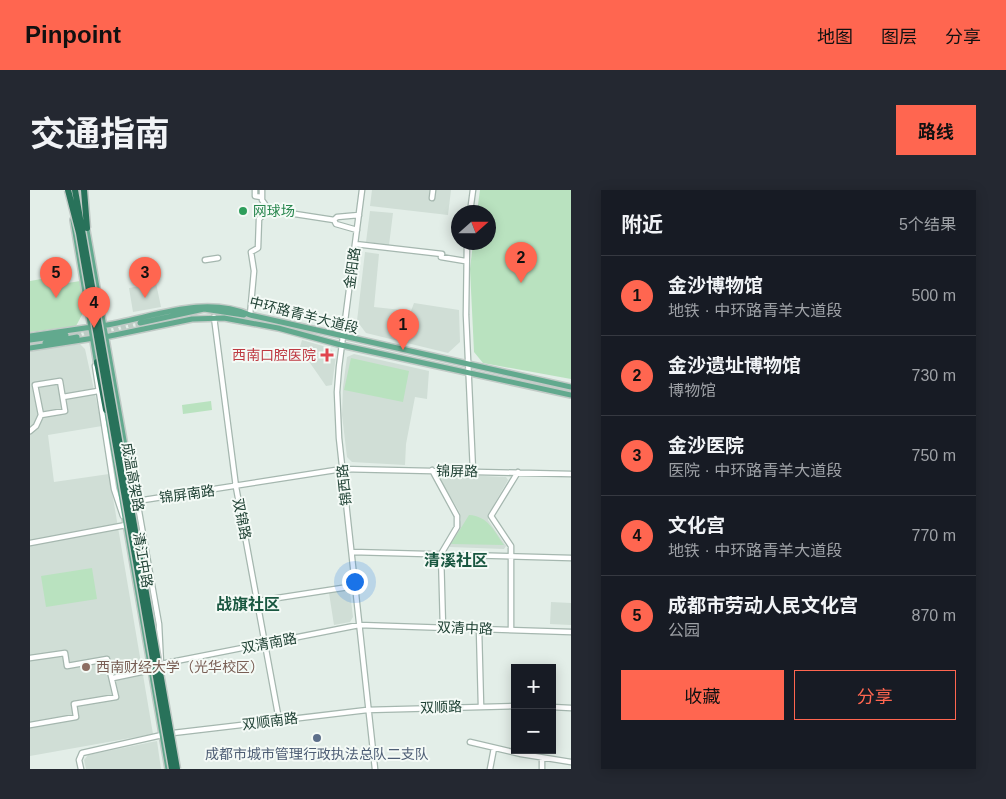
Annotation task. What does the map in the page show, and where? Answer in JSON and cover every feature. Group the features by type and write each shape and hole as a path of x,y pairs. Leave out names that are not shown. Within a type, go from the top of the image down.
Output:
{"highway":[{"name":"成温高架路","path":"67,190 79,233 127,525 172,769"},
{"name":"成温高架路","path":"80,191 90,269 178,769"},
{"path":"97,362 127,525"},
{"path":"127,461 136,501 158,650"},
{"path":"164,724 164,743 168,769"}],"main road":[{"path":"67,190 76,237"},
{"path":"76,237 80,191"},
{"name":"清江中路","path":"80,191 162,664 178,769"},
{"name":"清江中路","path":"76,237 168,769"},
{"name":"中环路青羊大道段","path":"30,336 104,326 204,305 228,307 250,315 343,336 571,395"},
{"path":"249,322 230,316 203,314 140,325 204,309 250,315"},
{"name":"中环路青羊大道段","path":"30,346 106,336 192,318 214,317 249,322 342,345 571,387"},
{"path":"30,340 76,335 30,346"}],"street":[{"path":"255,190 255,196 261,197"},
{"path":"262,190 261,197 269,210 334,220 337,217 359,215"},
{"name":"金阳路","path":"342,345 362,190"},
{"path":"432,198 433,190"},
{"path":"471,205 472,190"},
{"path":"250,315 254,271 251,252 258,248 259,219 269,210"},
{"path":"334,220 336,224 357,230"},
{"path":"355,244 442,254 441,257 466,261"},
{"path":"467,250 468,368 473,471"},
{"path":"204,260 218,258"},
{"name":"双锦路","path":"214,317 236,487 279,720"},
{"path":"30,543 127,525 114,489 98,391 94,345"},
{"name":"锦西路","path":"342,345 337,392 342,468 374,769"},
{"path":"30,431 36,426 40,415 36,386 60,381 65,411 40,415"},
{"path":"63,397 98,391"},
{"name":"锦屏路","path":"236,487 342,468 571,474"},
{"path":"432,470 457,516 457,526 441,554 443,628"},
{"path":"511,630 511,556 508,540 491,516 518,472"},
{"name":"锦屏南路","path":"136,501 236,487"},
{"name":"清江中路","path":"136,501 159,624 162,664"},
{"path":"352,552 571,558"},
{"path":"258,601 355,586"},
{"name":"双清南路","path":"113,678 151,670 162,664 359,624"},
{"name":"双清中路","path":"359,624 571,632"},
{"path":"479,629 481,706"},
{"path":"30,658 65,653 68,666 107,659 116,697 74,704 76,717 30,725"},
{"name":"双顺路","path":"368,710 511,706"},
{"path":"556,707 571,708"},
{"name":"双顺南路","path":"173,733 368,710"},
{"path":"81,769 79,760 82,752 162,735"},
{"path":"470,742 542,758 571,762"},
{"path":"490,769 494,748"},
{"path":"542,758 542,769"}],"shaded area":[{"path":"372,190 451,190 448,215 370,206"},
{"path":"370,211 393,213 389,245 366,242"},
{"path":"365,252 379,254 374,307 411,311 414,303 459,310 460,342 448,353 366,333 357,321"},
{"path":"156,283 161,307 133,312 129,288"},
{"path":"302,340 330,348 336,356 332,385 326,386 308,360 297,357"},
{"name":"西南财经大学（光华校区）","path":"80,344 85,349 102,426 48,435 54,482 109,474 153,734 30,756 30,351"},
{"path":"354,354 429,371 427,399 415,397 406,444 405,465 352,462 347,457 342,415 343,387 347,357"},
{"path":"442,474 506,477 508,480 488,515 488,520 506,546 504,549 450,547 448,544 461,520 460,513 441,481"},
{"path":"346,590 350,592 353,617 350,622 334,625 329,593"},
{"path":"551,602 571,603 571,625 550,624"},
{"path":"157,741 161,769 86,769 84,760 88,755"}],"green space":[{"path":"480,190 571,190 571,379 483,363 474,352 470,269 472,250 496,250 496,205 478,205"},
{"path":"47,278 56,285 80,281 84,311 76,326 30,332 30,281"},
{"path":"351,358 409,371 403,402 344,390"},
{"path":"211,401 212,410 183,414 182,405"},
{"path":"469,515 486,521 504,545 451,544"},
{"path":"92,568 97,599 46,607 41,576"}],"tunnel":[{"path":"76,333 140,323"},
{"path":"77,337 141,327"}],"place":[{"name":"网球场","path":"243,211"},
{"name":"金沙遗址博物馆","path":"521,283"},
{"name":"成都市劳动人民文化宫","path":"56,298"},
{"name":"金沙医院","path":"145,298"},
{"name":"文化宫","path":"94,328"},
{"name":"金沙博物馆","path":"403,350"},
{"name":"西南口腔医院","path":"327,355"},
{"name":"西南财经大学（光华校区）","path":"86,667"},
{"name":"成都市城市管理行政执法总队二支队","path":"317,738"}],"district":[{"name":"清溪社区","path":"456,560"},
{"name":"战旗社区","path":"248,604"}]}
